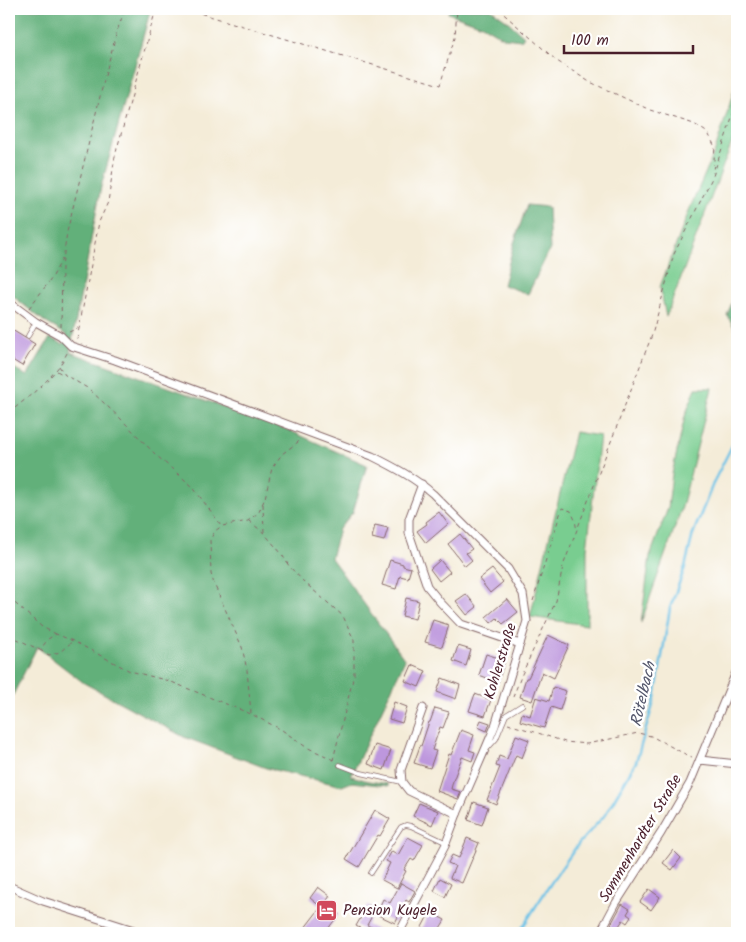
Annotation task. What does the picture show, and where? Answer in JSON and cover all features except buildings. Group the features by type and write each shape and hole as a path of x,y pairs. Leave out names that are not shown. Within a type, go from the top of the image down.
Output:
{"street":[{"path":"9,302 36,322 60,336 73,347"},
{"name":"Kohlerstraße","path":"73,347 115,360 372,456 403,472 422,484 433,494 508,569 523,594 527,621 495,726 447,842 399,933"},
{"path":"422,484 409,519 409,533 428,586 461,624 520,644"},
{"name":"Sommenhardter Straße","path":"600,933 616,903 661,833 690,783 737,670"},
{"path":"423,708 401,770 402,782 409,791 458,814"},
{"path":"700,757 737,764"},
{"path":"9,886 43,901 143,933"}],"lane":[{"path":"28,336 36,322"},
{"path":"484,752 496,739 506,715 522,705"},
{"path":"340,765 361,773 402,782"},
{"path":"371,873 401,827 411,826 447,842"}],"path":[{"path":"80,327 60,336 63,256 67,232 106,72 125,9"},
{"path":"9,413 52,376 73,347 80,327 99,222 108,202 115,156 156,9"},
{"path":"186,9 440,85 455,37 457,9"},
{"path":"498,9 557,61 588,82 650,110 694,124 708,133 715,147 713,176"},
{"path":"512,698 556,601 563,566 652,335 674,254 713,176 737,102"},
{"path":"24,313 34,303 52,278 63,256"},
{"path":"59,366 65,375"},
{"path":"56,371 88,389 122,420 157,456 192,486 222,526"},
{"path":"251,714 247,670 242,647 211,574 210,540 214,531 222,526 248,521 259,512 265,498 272,468 282,454 311,434"},
{"path":"263,504 264,533"},
{"path":"533,602 562,508 571,511 577,532"},
{"path":"248,521 264,533 289,566 304,582 343,616 354,640 354,675 333,760"},
{"path":"9,598 36,622 56,634 130,671 169,680 251,714 282,730 306,747 340,765"},
{"path":"40,650 48,639 56,634"},
{"path":"9,635 49,655 60,652 73,641"},
{"path":"503,722 565,742 588,744 638,733 651,736 683,754 700,757"}],"green space":[{"path":"9,9 148,9 150,12 101,187 70,352 286,429 367,465 353,512 339,529 331,558 405,660 351,776 388,784 388,786 352,782 342,786 266,768 184,737 84,683 37,647 9,703 9,365 27,376 50,338 63,344 67,335 45,322 9,293"},
{"path":"449,9 491,9 524,36 521,40 504,38 482,25 448,13"},
{"path":"737,81 737,129 666,317 660,287 690,208 715,151"},
{"path":"527,205 548,207 550,249 528,294 503,285 514,243"},
{"path":"737,289 737,332 727,315"},
{"path":"696,388 712,388 682,507 641,623 650,556 668,508 672,474 685,416"},
{"path":"575,432 600,436 587,549 587,625 530,617"}],"waterway":[{"name":"Rötelbach","path":"519,933 579,843 605,815 636,762 655,698 670,608 685,567 693,534 714,481 737,436"}],"place":[{"name":"Pension Kugele","path":"327,910"}]}
